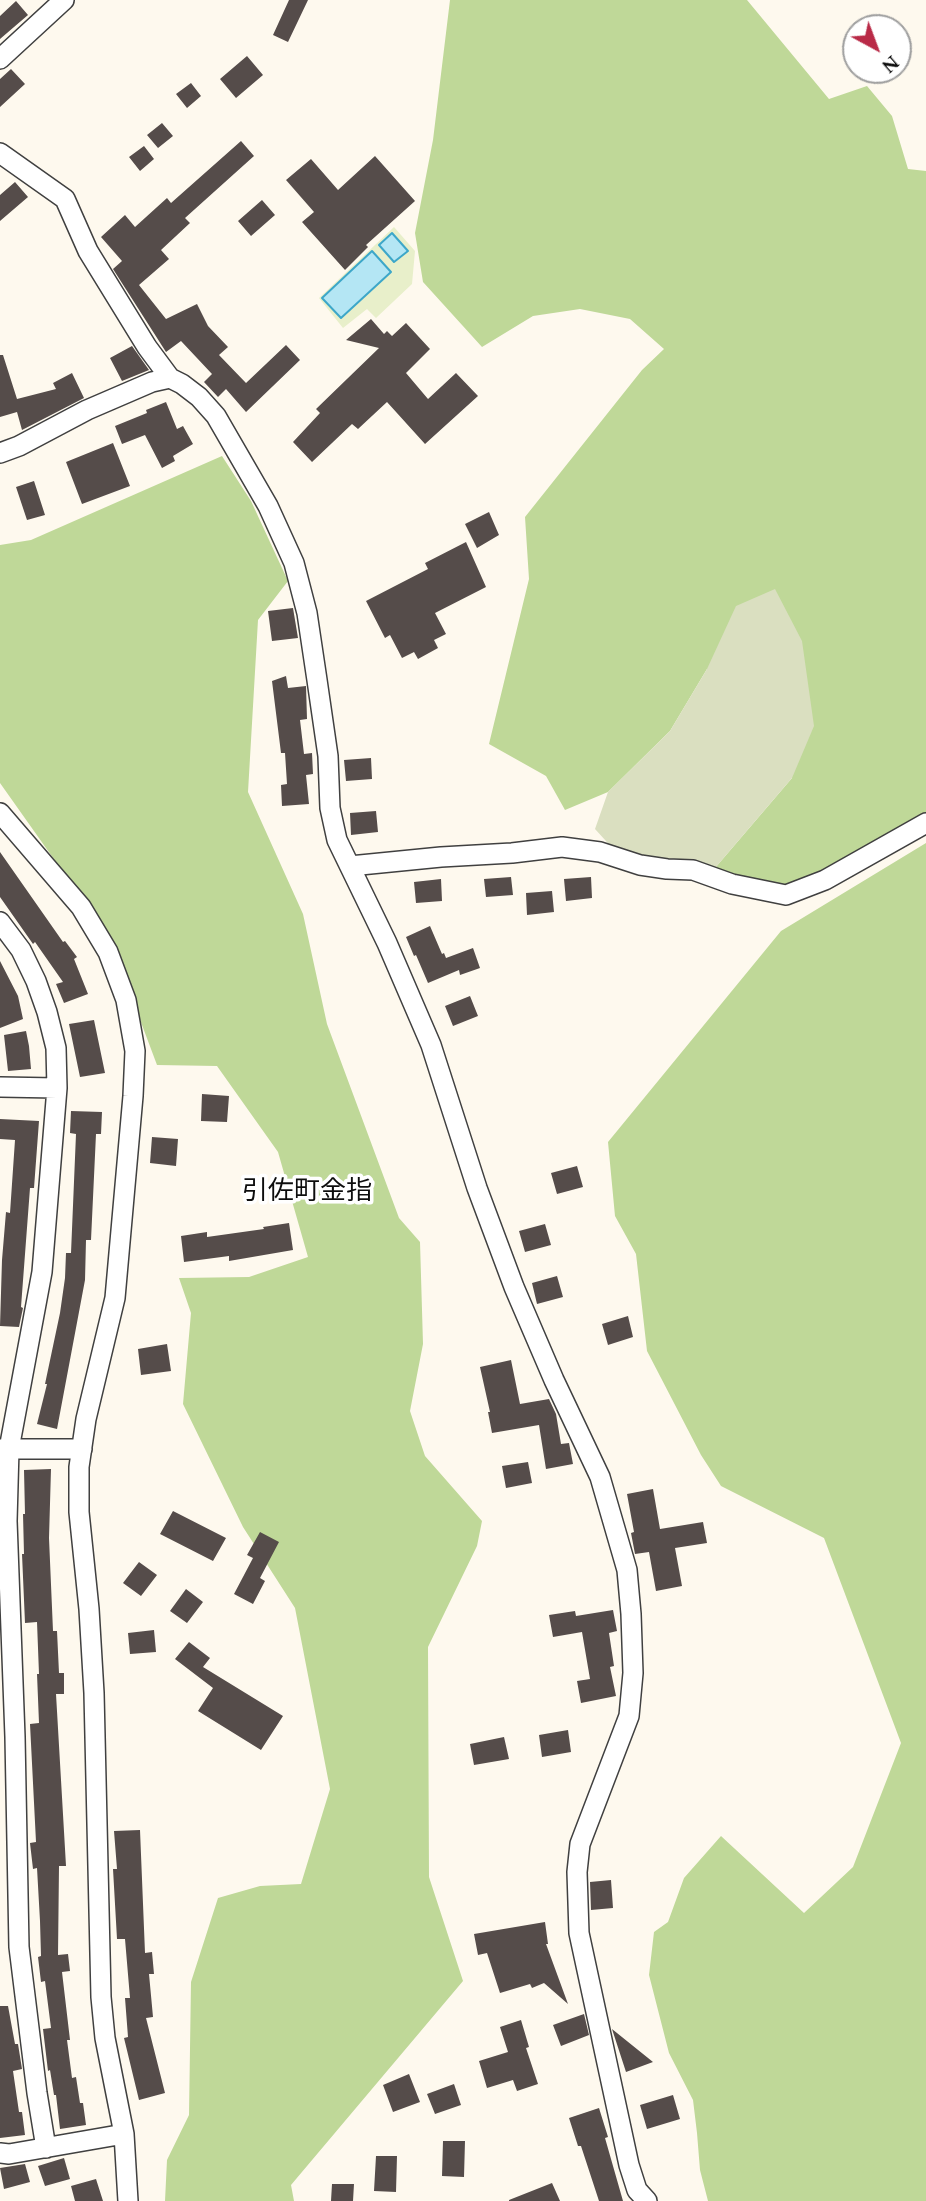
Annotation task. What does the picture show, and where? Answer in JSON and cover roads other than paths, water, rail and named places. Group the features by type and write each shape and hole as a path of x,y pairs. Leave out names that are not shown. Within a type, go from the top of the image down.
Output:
{"street":[{"path":"0,59 64,0"},
{"path":"0,153 65,199 88,251 147,347 170,378 200,397 216,416 268,506 294,564 307,613 328,756 330,807 337,840 387,943 431,1045 477,1188 524,1310 600,1477 627,1570 633,1673 629,1716 580,1844 579,1933 629,2165 638,2190 647,2201"},
{"path":"0,453 19,446 87,410 152,382 170,378"},
{"path":"0,813 81,907 108,952 126,1000 135,1051 115,1298 86,1419 79,1467 79,1512 94,1693 102,1997 105,2038 124,2134 128,2201"},
{"path":"350,866 562,847 600,852 640,865 693,870 732,884 786,895 825,880 926,823"},
{"path":"0,922 21,950 36,981 56,1048 57,1088 42,1272 5,1449 8,1803 19,1947 46,2148"},
{"path":"0,1087 57,1088"},
{"path":"5,1449 82,1450"},
{"path":"0,2153 9,2154 124,2134"}],"water":[{"path":"392,233 408,251 394,262 379,245"},
{"path":"372,251 391,272 341,318 322,298"}],"district":[{"name":"引佐町金指","path":"307,1194"}]}
